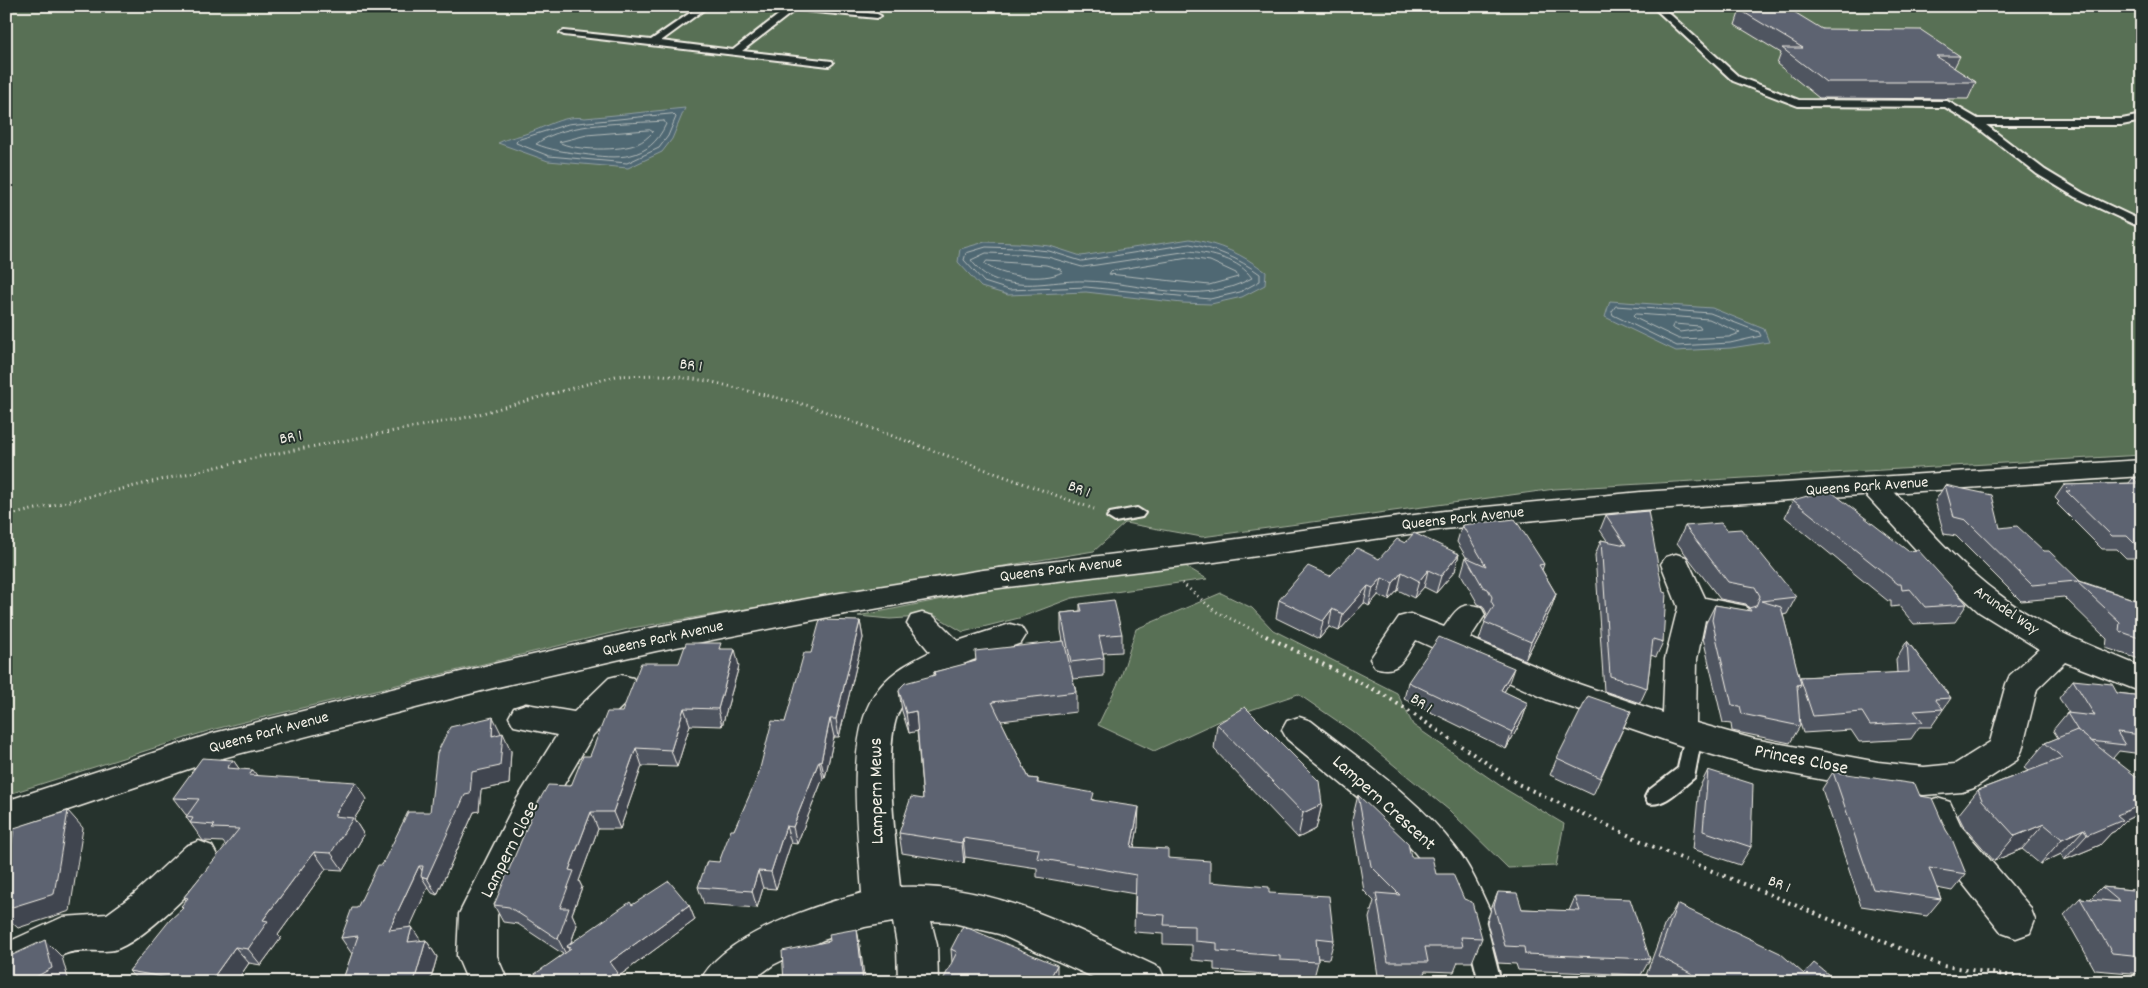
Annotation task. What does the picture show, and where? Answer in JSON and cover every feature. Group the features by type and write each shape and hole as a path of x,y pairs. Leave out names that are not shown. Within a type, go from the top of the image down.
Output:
{"street":[{"name":"Queens Park Avenue","path":"6,816 214,747 517,670 656,639 834,605 983,580 1474,517 1641,501 2142,468"},
{"name":"Arundel Way","path":"1874,487 1954,573 1983,598 2060,647 2142,680"},
{"path":"1676,564 1693,607 1680,659 1686,734"},
{"path":"1693,607 1735,614"},
{"path":"1450,642 1470,615"},
{"path":"922,624 952,655"},
{"name":"Princes Close","path":"1386,659 1410,625 1558,690 1686,734 1754,754 1878,776 1924,782 1962,778 2005,750 2022,684 2060,647"},
{"name":"Lampern Mews","path":"895,904 874,771 877,728 884,704 906,680 952,655 1010,635"},
{"name":"Lampern Close","path":"488,982 477,956 478,914 530,810 581,726 621,688"},
{"path":"526,717 581,726"},
{"name":"Lampern Crescent","path":"1299,730 1391,807 1437,852 1455,878 1471,911"},
{"path":"1924,782 1947,836 2016,920"},
{"path":"6,963 62,934 114,932 147,907 199,857"},
{"path":"720,982 758,952 825,920 895,904 926,903 978,910 1035,930 1146,982"},
{"path":"895,904 917,945 918,982"}],"lane":[{"path":"653,43 705,6"},
{"path":"777,6 877,16"},
{"path":"1656,6 1736,79 1798,103 1948,104 1976,122 2041,172 2079,196 2142,224"},
{"path":"735,52 793,8"},
{"path":"564,33 830,63"},
{"path":"1976,122 2097,123 2122,122 2142,118"},
{"path":"1115,517 1137,513"},
{"path":"1655,796 1687,772 1686,734"},
{"path":"1471,911 1490,982"}],"path":[{"name":"BR 1","path":"6,516 268,455 468,417 616,376 663,375 708,381 810,406 1115,517"},
{"name":"BR 1","path":"1154,558 1215,611 1383,694 1518,784 1654,847 1943,966 2054,982"}],"green space":[{"path":"6,6 2142,6 2142,455 1555,489 1202,537 1125,523 1094,551 632,628 211,730 6,795"},
{"path":"1182,564 1207,579 1072,598 1019,618 963,632 936,616 890,619 858,616 983,591"},
{"path":"1221,593 1252,608 1273,630 1397,693 1413,725 1505,789 1564,824 1556,866 1508,868 1449,810 1352,731 1298,694 1221,720 1154,751 1098,725 1121,677 1136,629"}],"water":[{"path":"685,108 672,139 662,152 628,168 548,161 498,143 570,118"},
{"path":"1190,239 1221,247 1248,260 1266,272 1265,285 1242,297 1211,304 1182,303 1086,292 1008,295 981,287 958,262 960,249 985,242 1050,246 1081,256"},
{"path":"1610,301 1712,308 1764,329 1769,342 1731,348 1676,351 1605,317"}],"building":[{"path":"1786,7 1822,29 1921,30 1960,56 1936,56 1976,82 1826,82 1782,48 1803,48 1740,10"},
{"path":"2133,478 2142,478 2142,545 2136,545 2127,536 2112,536 2066,491 2070,491 2064,485 2138,483"},
{"path":"1945,485 1992,495 2000,528 2017,526 2044,551 2049,551 2080,581 2078,581 2142,602 2142,639 2119,631 2120,622 2076,581 2032,585 1966,520 1954,517"},
{"path":"1829,490 1908,551 1918,550 1967,604 1925,607 1910,589 1902,590 1901,584 1898,584 1793,500"},
{"path":"1648,511 1663,592 1666,593 1663,642 1653,639 1647,688 1610,676 1601,540 1626,545 1606,515"},
{"path":"1515,519 1544,564 1539,565 1556,594 1531,642 1484,622 1494,606 1491,601 1492,597 1488,589 1483,587 1466,557 1486,566 1462,525"},
{"path":"1721,523 1727,530 1741,529 1796,597 1761,601 1781,607 1801,684 1797,685 1800,726 1742,714 1740,706 1732,705 1712,620 1715,605 1751,611 1749,608 1756,606 1760,596 1755,587 1728,582 1685,526"},
{"path":"1414,533 1459,554 1441,576 1428,570 1419,581 1402,572 1393,583 1382,578 1373,588 1368,586 1343,614 1332,609 1323,621 1279,600 1308,566 1330,576 1357,548 1379,559 1397,539 1405,543"},
{"path":"1114,600 1122,634 1099,636 1104,658 1071,662 1061,613 1082,611 1080,604"},
{"path":"820,620 860,621 836,719 830,719 821,761 819,761 793,827 786,826 771,872 758,871 752,891 698,887 707,861 719,862 731,830 734,830 758,776 772,721 785,722 804,653 811,653"},
{"path":"1439,637 1514,668 1501,690 1528,703 1512,732 1408,682"},
{"path":"1064,641 1076,692 992,702 1029,778 1038,779 1037,783 1094,793 1092,800 1139,807 1131,847 1168,849 1168,858 1210,861 1210,882 1269,887 1269,893 1329,896 1334,940 1316,938 1318,962 1280,960 1280,956 1217,951 1217,943 1195,941 1195,926 1164,925 1165,915 1135,913 1136,875 1037,858 1039,849 963,838 962,843 899,833 911,797 923,799 916,711 906,713 899,691 901,687 905,683 935,675 934,672 976,661 975,651"},
{"path":"1907,641 1951,698 1935,699 1943,709 1914,711 1923,722 1870,725 1862,712 1813,716 1800,677 1909,672"},
{"path":"686,643 721,643 719,649 735,649 718,709 684,708 671,750 636,748 613,812 591,812 569,870 574,871 560,908 569,908 558,939 509,907 494,905 535,808 548,785 571,786 583,756 590,756 607,712 622,712 641,663 679,663"},
{"path":"2073,680 2112,684 2117,693 2142,696 2142,735 2117,732 2125,745 2090,741 2078,731 2067,713 2095,716"},
{"path":"1588,696 1631,711 1600,778 1557,758"},
{"path":"1245,707 1319,781 1322,804 1303,813 1217,724"},
{"path":"493,717 492,736 503,733 500,766 472,772 470,794 465,795 427,878 421,876 423,866 419,866 389,930 412,927 408,942 426,940 414,982 342,982 358,936 341,938 352,908 357,908 378,865 382,865 408,812 430,812 437,753 450,727"},
{"path":"2077,730 2142,781 2142,798 2133,801 2139,806 2117,815 2123,820 2087,835 2084,829 2062,839 2044,824 2015,836 1982,800 1978,790 2063,758 2045,743"},
{"path":"202,758 233,760 227,768 253,770 249,775 356,782 334,816 353,818 331,853 314,852 263,920 268,921 248,949 235,947 210,982 191,982 129,971 170,920 183,908 181,906 188,898 184,897 239,829 212,828 215,825 190,823 193,818 186,817 199,799 173,798"},
{"path":"1708,770 1753,784 1751,847 1703,831"},
{"path":"1833,772 1915,784 1920,796 1932,798 1952,839 1966,874 1929,868 1941,899 1873,889"},
{"path":"1358,795 1408,843 1411,857 1432,857 1436,874 1453,874 1464,899 1472,902 1482,938 1461,937 1463,947 1425,947 1428,962 1388,962 1376,893 1400,895 1371,866"},
{"path":"68,811 54,894 6,909 6,850 11,849 14,828"},
{"path":"669,881 689,905 610,962 618,973 605,982 530,982 529,978 571,949 567,946 630,902 632,905"},
{"path":"2102,887 2142,891 2142,956 2112,953 2080,898 2120,902"},
{"path":"1498,892 1517,893 1522,909 1580,911 1575,897 1630,899 1650,959 1525,954 1524,947 1505,946 1494,906"},
{"path":"1677,904 1780,953 1804,974 1814,963 1838,982 1708,982 1658,956"},
{"path":"963,926 1057,965 1048,982 942,982 957,952 951,949"},
{"path":"857,929 863,982 784,982 782,951 830,941 829,934"},
{"path":"45,940 52,968 27,982 6,982 6,958"}]}
